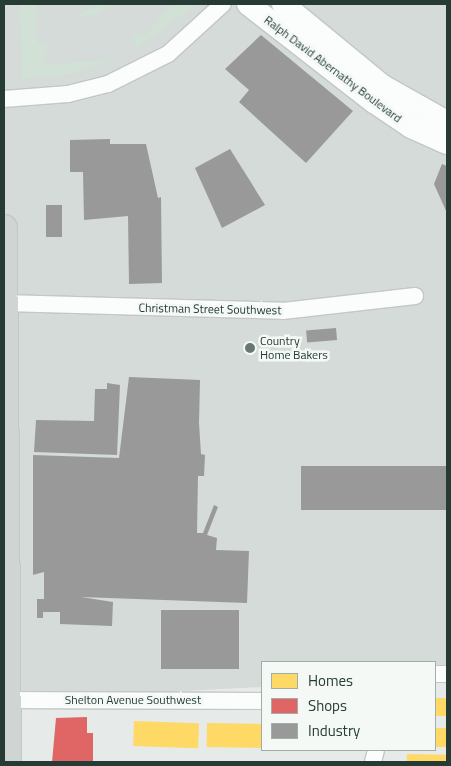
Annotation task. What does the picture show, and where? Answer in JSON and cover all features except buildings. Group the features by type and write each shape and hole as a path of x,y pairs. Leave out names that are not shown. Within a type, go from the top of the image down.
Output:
{"main road":[{"name":"Ralph David Abernathy Boulevard","path":"248,4 374,102 411,127 447,143"},
{"name":"Ralph David Abernathy Boulevard","path":"283,4 383,86 447,122"},
{"path":"4,228 6,700 8,762"}],"street":[{"path":"4,99 68,94 108,84 168,54 223,4"},
{"name":"Christman Street Southwest","path":"4,303 282,311 415,296"},
{"name":"Shelton Avenue Southwest","path":"6,700 261,701"}],"shaded area":[{"path":"4,4 447,4 447,675 436,675 436,661 261,661 261,687 4,700"}],"green space":[{"path":"20,4 36,4 37,43 50,46 43,60 48,64 114,60 69,74 22,79"},
{"path":"98,4 114,4 94,15 77,16"},
{"path":"173,4 197,4 137,49 131,32 143,38"}],"place":[{"name":"Country Home Bakers","path":"250,348"}]}
